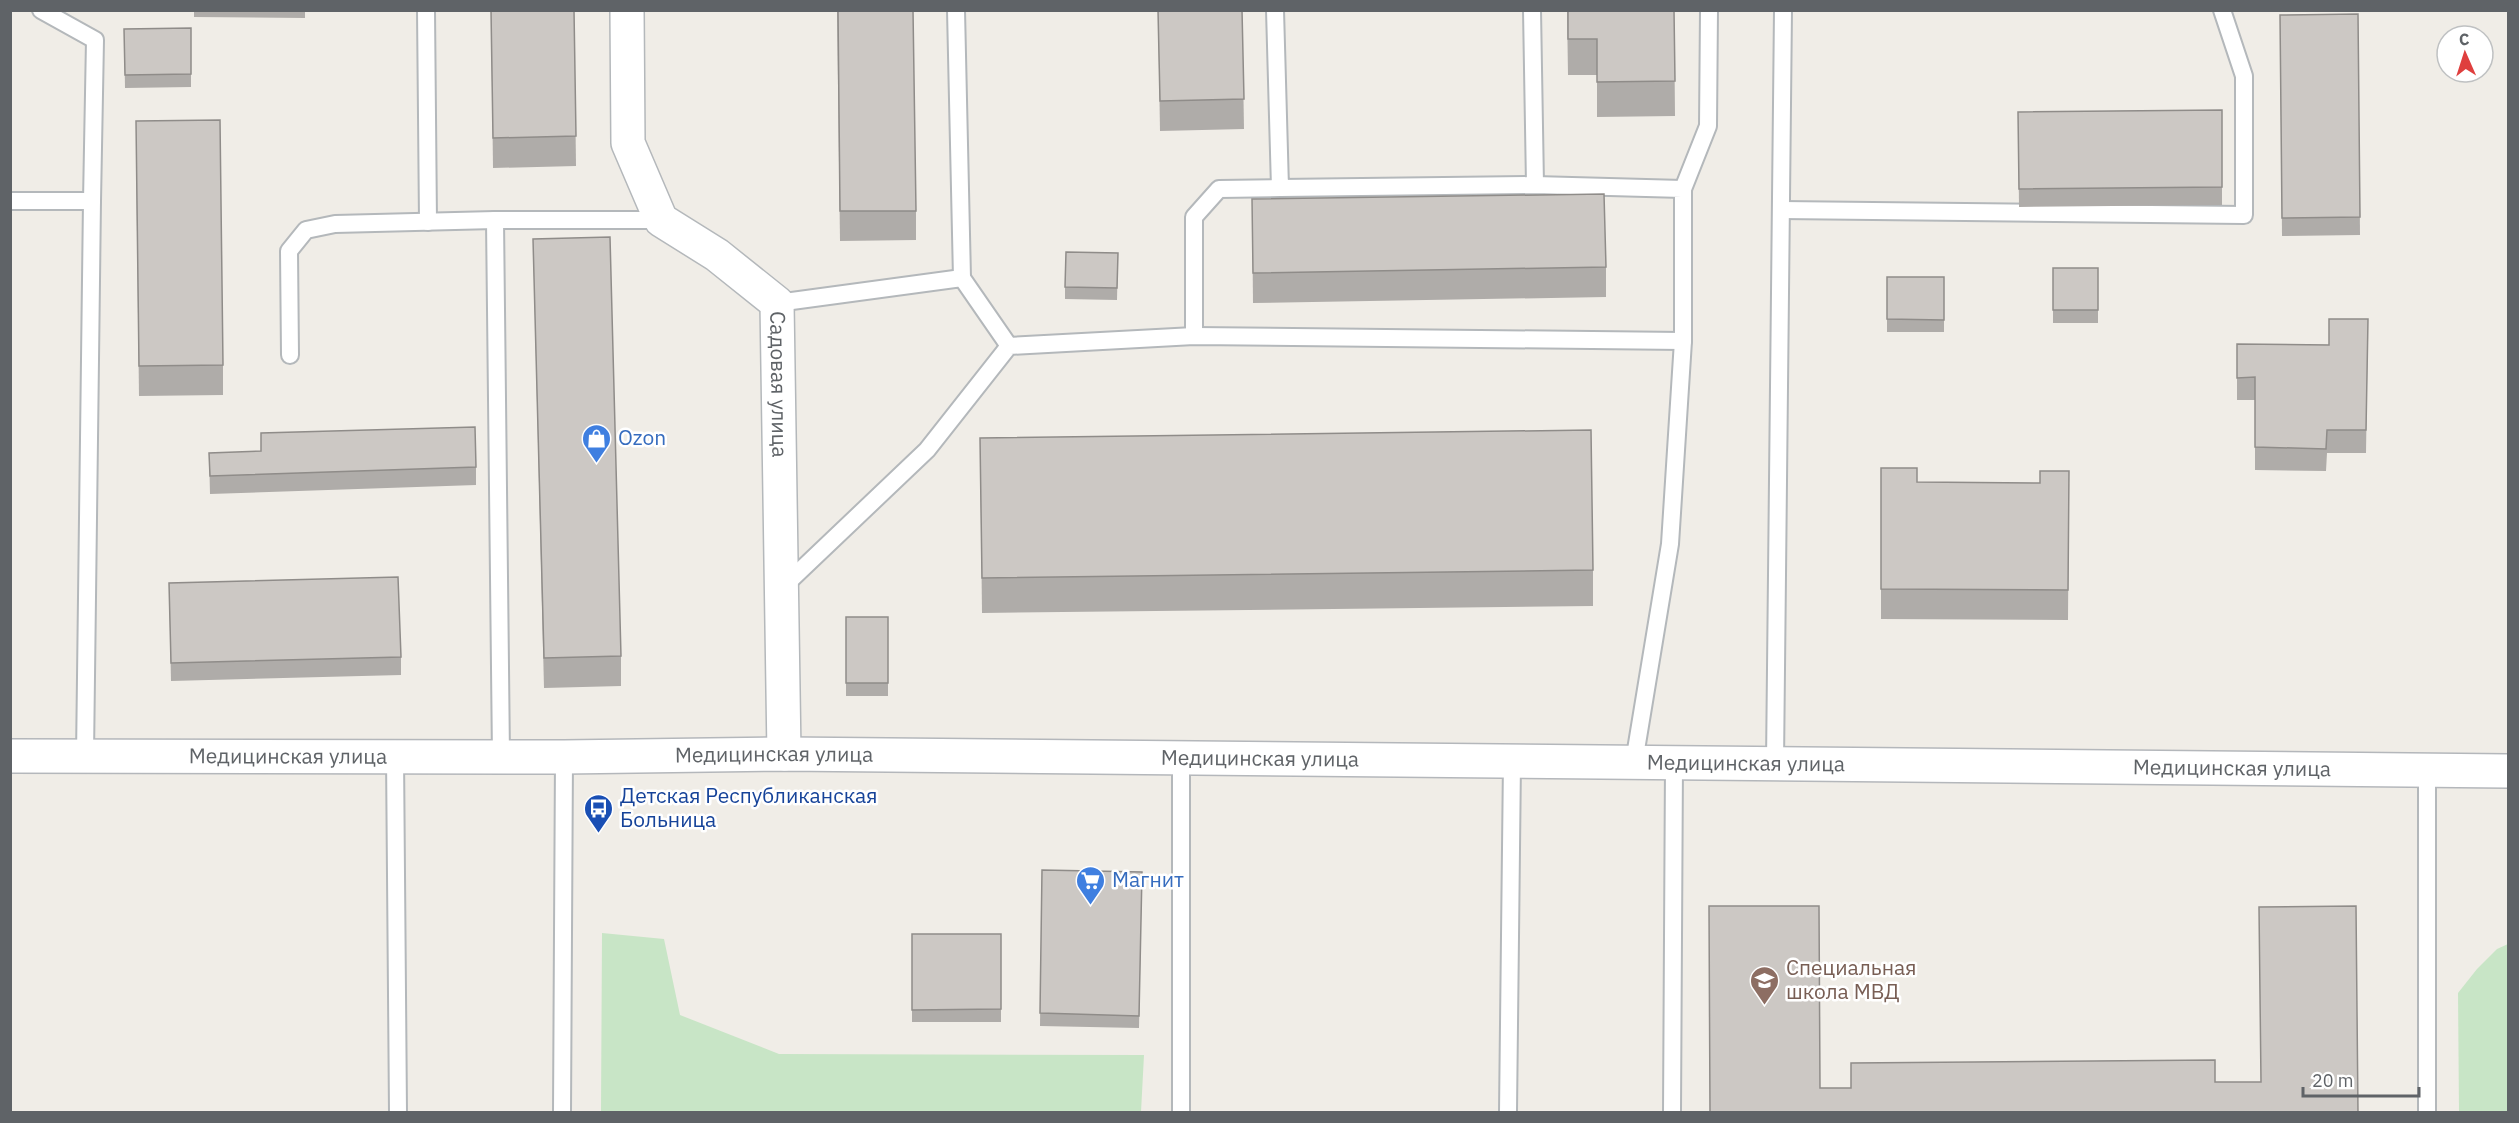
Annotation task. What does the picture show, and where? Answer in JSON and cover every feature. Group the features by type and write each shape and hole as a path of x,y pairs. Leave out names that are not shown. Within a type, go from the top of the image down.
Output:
{"main road":[{"path":"627,10 628,143 661,220"},
{"name":"Садовая улица","path":"661,220 717,255 777,303 783,754"},
{"name":"Медицинская улица","path":"10,756 564,757 783,754 2508,771"}],"lane":[{"path":"41,10 95,40 85,756"},
{"path":"426,10 428,222"},
{"path":"956,10 962,278 1009,346"},
{"path":"1275,10 1280,188"},
{"path":"1532,10 1535,185"},
{"path":"1634,762 1671,544 1683,341 1683,189 1708,126 1709,10"},
{"path":"1775,763 1783,10"},
{"path":"1781,210 2244,215 2244,76 2222,10"},
{"path":"1194,336 1194,217 1219,189 1535,185 1683,189"},
{"path":"10,201 92,201"},
{"path":"495,220 501,756"},
{"path":"290,355 289,251 306,230 335,224 495,220 661,220"},
{"path":"777,303 962,278"},
{"path":"781,588 927,450 1009,346 1194,336 1683,341"},
{"path":"395,755 398,1113"},
{"path":"562,1113 564,757"},
{"path":"1181,757 1181,1113"},
{"path":"1508,1113 1512,761"},
{"path":"1672,1113 1674,763"},
{"path":"2427,770 2427,1113"}],"green space":[{"path":"602,933 664,939 680,1015 779,1054 1144,1055 1141,1112 601,1112"},
{"path":"2508,944 2508,1112 2459,1112 2458,993 2497,949"}],"building":[{"path":"194,10 305,11 194,11"},
{"path":"491,10 574,10 576,136 493,138"},
{"path":"838,10 913,10 916,211 840,211"},
{"path":"1158,10 1242,10 1244,99 1160,101"},
{"path":"1568,10 1674,10 1675,81 1597,82 1597,39 1568,39"},
{"path":"2358,14 2360,217 2282,218 2280,15"},
{"path":"191,28 191,74 125,75 124,29"},
{"path":"2222,110 2222,187 2019,189 2018,112"},
{"path":"220,120 223,365 139,366 136,121"},
{"path":"1604,194 1606,267 1253,273 1252,199"},
{"path":"610,237 621,656 544,658 533,239"},
{"path":"1066,252 1118,253 1117,288 1065,287"},
{"path":"2053,268 2098,268 2098,310 2053,310"},
{"path":"1887,277 1944,277 1944,320 1887,319"},
{"path":"2329,319 2368,319 2366,430 2327,430 2326,449 2255,447 2255,377 2237,378 2237,344 2329,345"},
{"path":"475,427 476,467 210,476 209,453 261,451 261,433"},
{"path":"1591,430 1593,570 982,578 980,438"},
{"path":"1881,468 1917,468 1917,482 2040,483 2040,471 2069,471 2068,590 1881,589"},
{"path":"398,577 401,657 171,663 169,583"},
{"path":"846,617 888,617 888,683 846,683"},
{"path":"1042,870 1142,872 1139,1016 1040,1013"},
{"name":"Специальная школа МВД","path":"1709,906 1819,906 1820,1088 1851,1088 1851,1063 2215,1060 2215,1082 2261,1082 2259,907 2356,906 2358,1113 1710,1113"},
{"path":"912,934 1001,934 1001,1009 912,1010"}],"place":[{"name":"Ozon","path":"597,464"},
{"name":"Детская Республиканская Больница","path":"599,834"},
{"name":"Магнит","path":"1091,906"},
{"name":"Специальная школа МВД","path":"1765,1006"}]}
